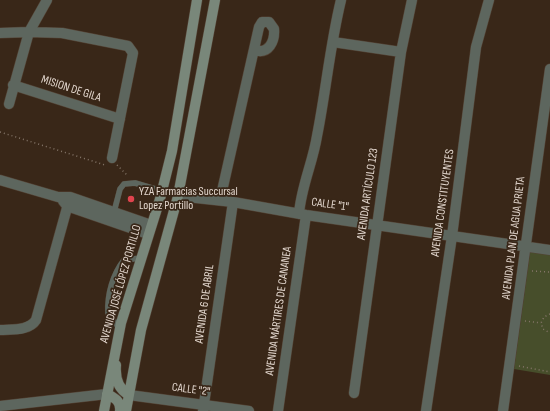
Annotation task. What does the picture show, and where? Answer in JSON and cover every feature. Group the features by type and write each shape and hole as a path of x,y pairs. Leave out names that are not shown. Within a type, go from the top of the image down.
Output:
{"main road":[{"name":"AVENIDA JOSÉ LÓPEZ PORTILLO","path":"104,411 114,353 140,258 162,191 172,151 197,0"},
{"path":"126,411 144,318 178,196 215,0"},
{"path":"121,330 115,373 119,384 129,396"},
{"path":"107,394 117,400 120,411"}],"street":[{"path":"9,104 13,85 29,32 47,0"},
{"name":"AVENIDA MÁRTIRES DE CANANEA","path":"278,411 303,214 300,200 317,137 341,0"},
{"name":"AVENIDA ARTÍCULO 123","path":"354,393 402,52 412,0"},
{"name":"AVENIDA CONSTITUYENTES","path":"426,411 452,236 476,47 489,0"},
{"path":"0,33 62,33 131,48 133,53 120,119 109,162"},
{"path":"333,42 402,52"},
{"path":"220,200 254,50"},
{"name":"AVENIDA PLAN DE AGUA PRIETA","path":"503,411 550,69"},
{"name":"MISION DE GILA","path":"13,85 120,119"},
{"path":"0,180 58,197 150,229"},
{"name":"CALLE \"1\"","path":"178,196 220,200 303,214 550,250"},
{"path":"69,201 114,212 150,229"},
{"path":"0,330 28,327 33,325 36,320 69,201"},
{"name":"AVENIDA 6 DE ABRIL","path":"203,408 233,202"},
{"path":"0,406 107,394"},
{"name":"CALLE \"2\"","path":"129,396 203,408 249,411"}],"lane":[{"path":"114,212 120,189 124,184 135,183 162,191"},
{"path":"121,330 108,312 110,286 118,268 124,260 140,258"}],"path":[{"path":"0,132 109,162"},
{"path":"531,278 532,270 550,272"},
{"path":"550,314 544,317 541,323 543,329 550,332"},
{"path":"521,320 541,323"},
{"path":"520,359 519,366 550,372"}],"green space":[{"path":"530,252 550,255 550,375 514,369"}],"place":[{"name":"YZA Farmacias Succursal Lopez Portillo","path":"131,199"}]}
